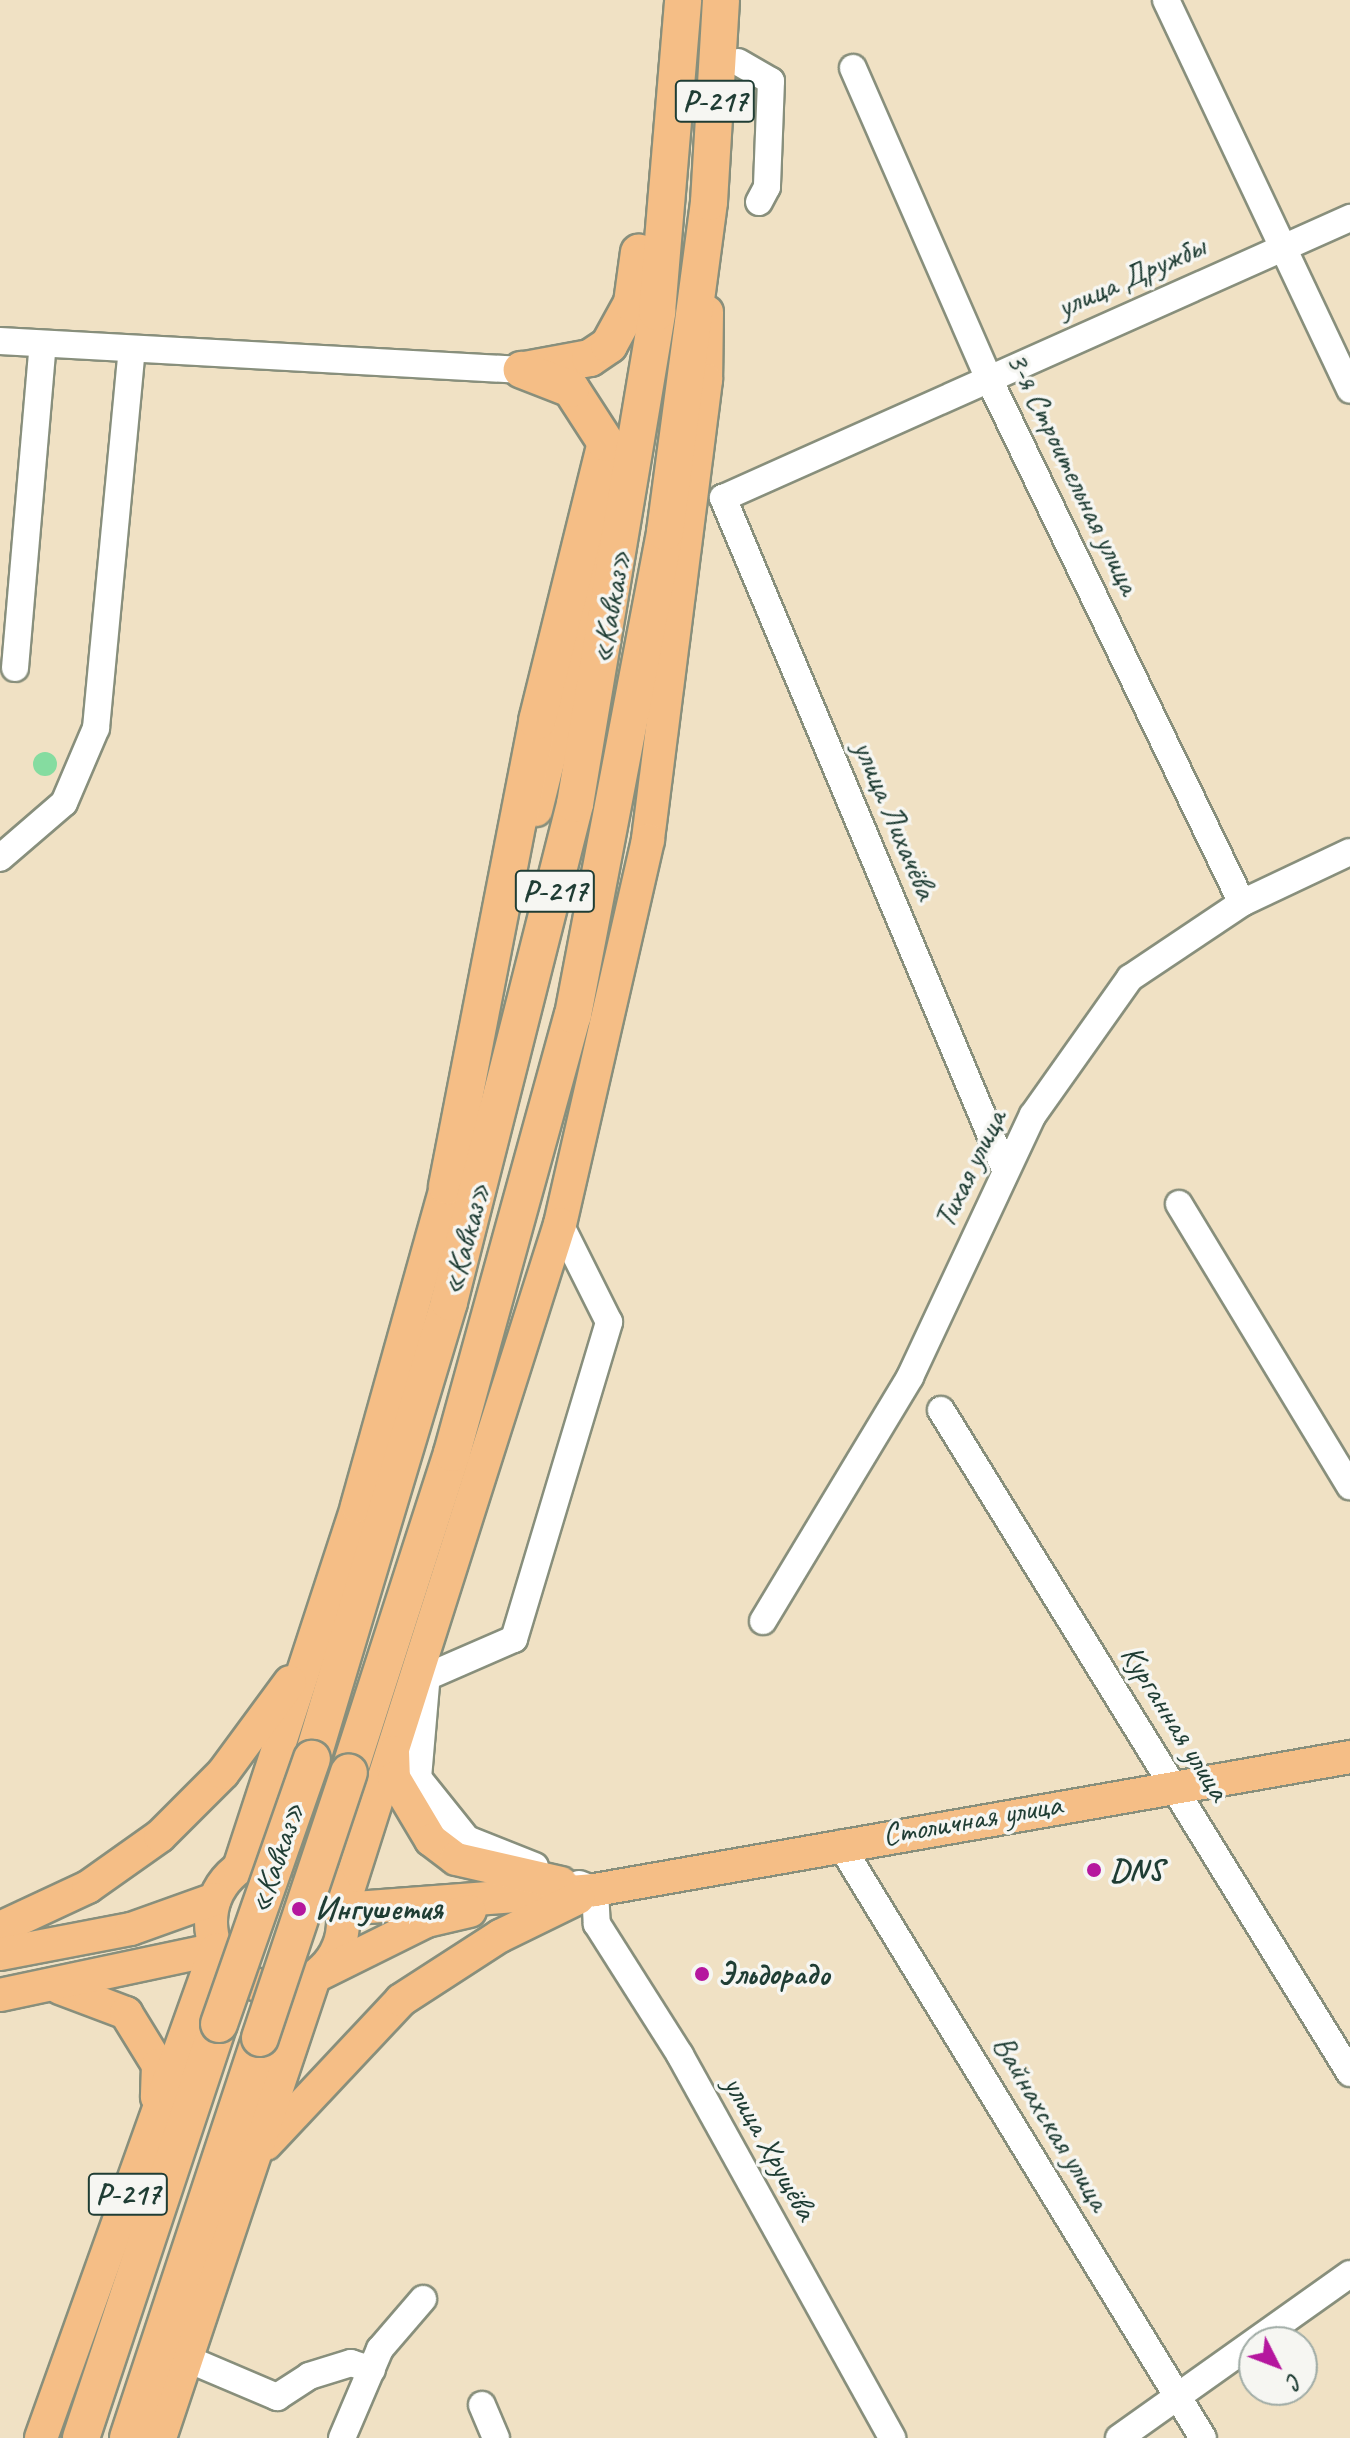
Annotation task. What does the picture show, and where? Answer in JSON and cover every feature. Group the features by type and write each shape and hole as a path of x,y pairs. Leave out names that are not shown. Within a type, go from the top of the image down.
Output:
{"highway":[{"path":"522,370 590,358 609,345 632,303 666,0"},
{"name":"«Кавказ»","path":"81,2438 219,2024 312,1759 449,1302 522,1028 575,804 649,371 683,0"},
{"name":"«Кавказ»","path":"128,2438 452,1453 573,1015 665,532 709,202 721,0"},
{"path":"447,1186 537,721 606,443 571,389 522,370"}],"main road":[{"name":"Р-217","path":"342,1909 392,1746 420,1678 560,1224 648,840 706,380 709,202"},
{"name":"Р-217","path":"239,1868 311,1653 447,1186 588,592 649,371"},
{"name":"Р-217","path":"0,1928 88,1887 160,1836 231,1764 311,1653"},
{"name":"Р-217","path":"392,1746 394,1778 407,1808 456,1859 595,1890"},
{"name":"Столичная улица","path":"595,1890 1174,1784 1350,1757"},
{"path":"0,1954 98,1935 215,1899 239,1868 263,1858 301,1861 331,1885 342,1909 338,1947 314,1977 190,2360 160,2438"},
{"path":"342,1909 595,1890"},
{"path":"255,2157 401,2000 500,1936 595,1890"},
{"path":"215,1899 216,1949 231,1971 265,1988 314,1977 427,1921 552,1895"},
{"name":"Р-217","path":"0,1995 53,1987 216,1949"},
{"name":"Р-217","path":"41,2438 216,1949"},
{"name":"Р-217","path":"53,1987 98,1997 145,2034 158,2065 157,2113"}],"street":[{"path":"1166,0 1350,390"},
{"path":"738,62 771,81 767,187 759,202"},
{"name":"3-я Строительная улица","path":"853,68 989,379 1242,903"},
{"name":"улица Дружбы","path":"723,498 1281,246 1350,218"},
{"path":"0,341 522,370"},
{"path":"15,668 43,344"},
{"path":"0,858 64,803 96,728 132,350"},
{"name":"улица Лихачёва","path":"723,498 1004,1167"},
{"name":"Тихая улица","path":"763,1621 910,1377 1004,1167 1130,978 1242,903 1350,852"},
{"path":"1179,1204 1350,1486"},
{"path":"560,1224 609,1322 514,1639 420,1678 418,1778 450,1823 467,1839 595,1890"},
{"name":"Курганная улица","path":"941,1410 1350,2073"},
{"name":"Вайнахская улица","path":"840,1844 1203,2438"},
{"name":"улица Хрущёва","path":"595,1890 597,1924 680,2055 892,2438"},
{"path":"1119,2438 1350,2274"},
{"path":"342,2438 372,2370 423,2299"},
{"path":"190,2360 277,2397 309,2376 351,2363 372,2370"},
{"path":"482,2405 496,2438"}],"green space":[{"path":"45,752 56,759 57,764 50,775 45,776 34,769 33,764 40,753"}],"place":[{"name":"DNS","path":"1094,1870"},
{"name":"Ингушетия","path":"299,1909"},
{"name":"Эльдорадо","path":"702,1974"}]}
